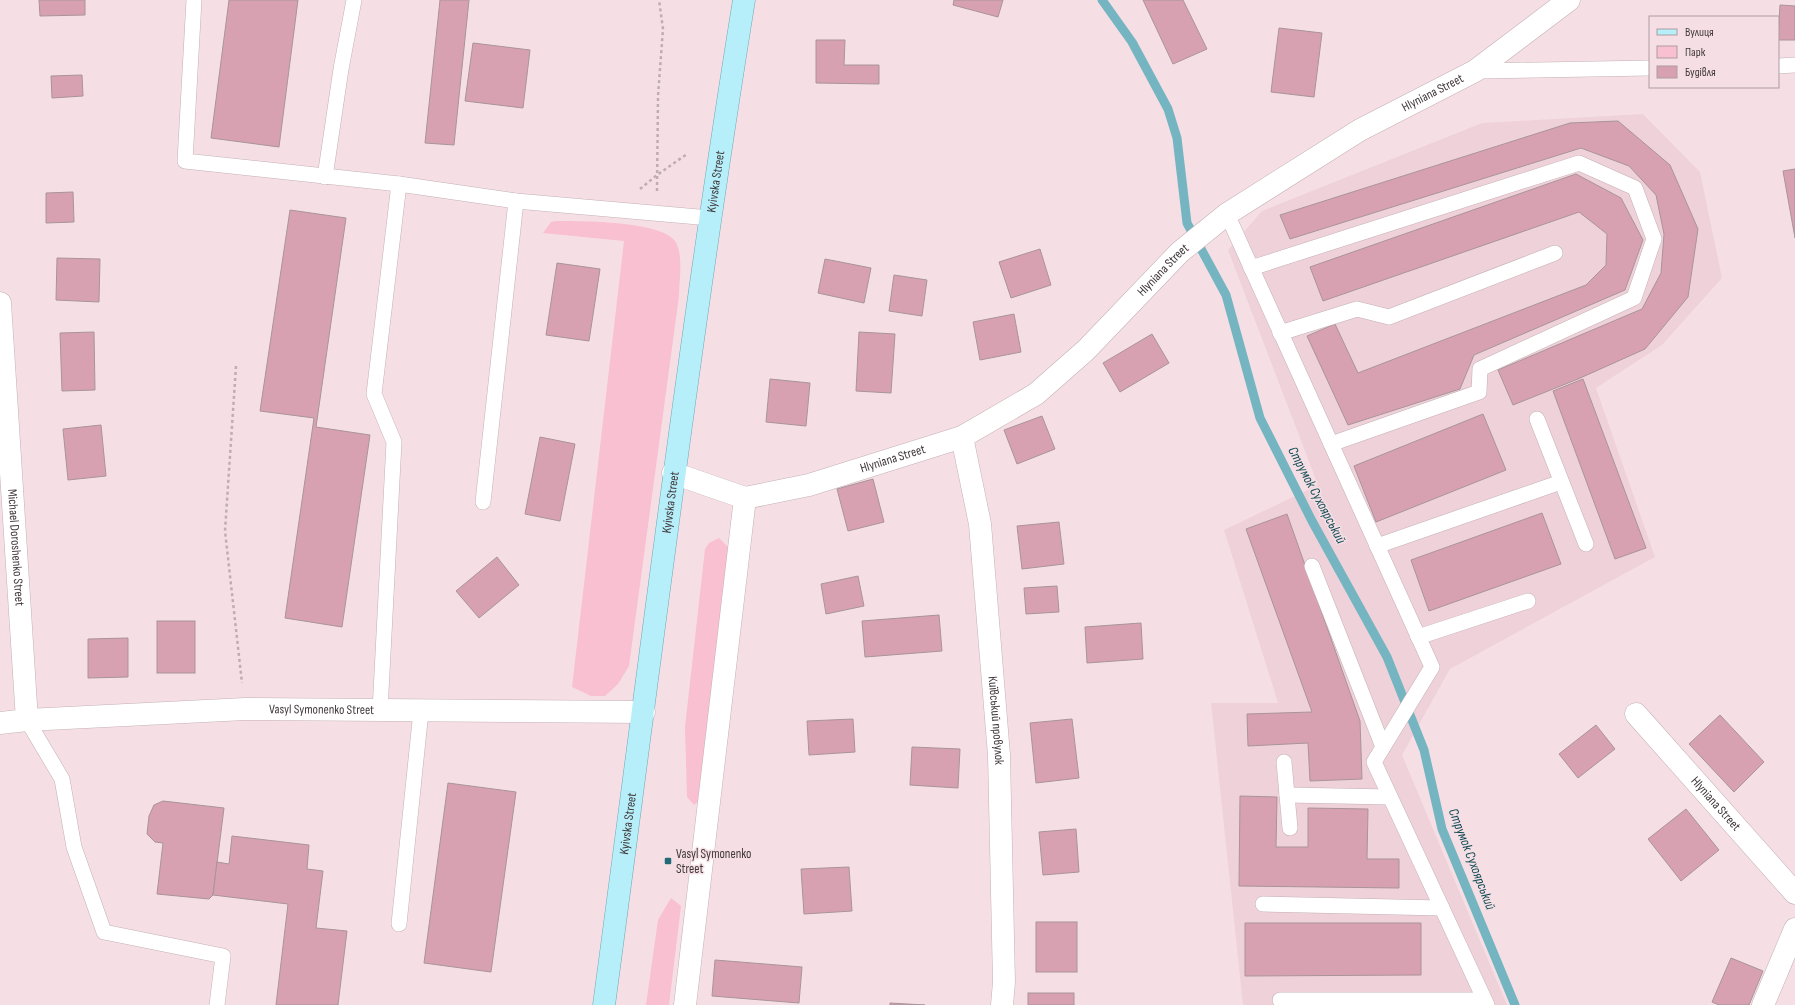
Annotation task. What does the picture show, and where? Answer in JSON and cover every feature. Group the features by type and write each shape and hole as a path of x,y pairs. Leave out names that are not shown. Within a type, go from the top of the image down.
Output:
{"main road":[{"name":"Kyivska Street","path":"604,1005 644,712 673,473 710,218 744,0"}],"street":[{"name":"Hlyniana Street","path":"745,498 809,484 962,438 1036,394 1086,350 1180,252 1219,221 1360,130 1475,71 1569,0"},
{"name":"Michael Doroshenko Street","path":"0,303 27,720"},
{"name":"Київський провулок","path":"962,438 980,524 999,754 1004,982 1002,1005"},
{"path":"673,473 745,498 686,1005"},
{"name":"Vasyl Symonenko Street","path":"0,723 27,720 245,709 644,712"},
{"name":"Hlyniana Street","path":"1636,714 1795,893"},
{"path":"1763,1005 1795,929"}],"lane":[{"path":"194,0 185,161 399,184 516,201 710,218"},
{"path":"325,177 341,68 354,0"},
{"path":"1779,66 1795,65"},
{"path":"1475,71 1649,68"},
{"path":"1251,268 1580,163 1635,188 1654,239 1634,298 1480,369 1479,392 1331,444"},
{"path":"380,711 394,442 374,394 399,184"},
{"path":"483,502 516,201"},
{"path":"1219,221 1251,268 1432,667 1374,762 1485,1002 1280,1000"},
{"path":"1280,333 1357,309 1389,317 1555,253"},
{"path":"1537,419 1586,544"},
{"path":"1377,546 1561,482"},
{"path":"1312,566 1383,747"},
{"path":"1418,637 1528,601"},
{"path":"399,924 421,710"},
{"path":"27,720 62,779 74,847 104,932 223,956 217,1005"},
{"path":"1284,762 1290,828"},
{"path":"1287,795 1390,797"},
{"path":"1263,904 1442,908"}],"path":[{"path":"658,214 658,96 663,29 659,0"},
{"path":"607,209 638,191 657,175 687,154"},
{"path":"236,366 225,531 245,709"}],"shaded area":[{"path":"1643,114 1700,172 1722,278 1662,345 1596,388 1655,557 1450,669 1402,755 1507,1005 1243,1005 1211,703 1278,703 1224,530 1318,485 1228,250 1262,211 1482,123"}],"green space":[{"path":"551,222 601,222 654,229 667,234 675,241 678,247 680,260 679,296 629,666 618,684 605,696 591,696 572,687 624,241 543,233"},
{"path":"719,538 728,547 725,590 700,800 694,805 687,797 685,727 705,549 709,543"},
{"path":"671,898 681,906 669,1005 646,1005 658,920"}],"building":[{"path":"39,0 85,0 85,15 40,16"},
{"path":"229,0 298,0 279,147 211,138"},
{"path":"440,0 469,0 454,145 425,143"},
{"path":"954,0 1003,0 998,17 953,5"},
{"path":"1143,0 1183,0 1207,49 1173,64"},
{"path":"1780,5 1795,6 1795,40 1779,40"},
{"path":"1279,28 1322,33 1314,97 1271,92"},
{"path":"816,40 845,40 844,65 879,65 879,84 816,83"},
{"path":"473,43 530,50 523,108 465,101"},
{"path":"82,75 83,96 52,98 51,76"},
{"path":"1618,121 1670,165 1698,229 1688,297 1645,349 1578,379 1513,405 1498,370 1642,309 1661,273 1664,234 1656,195 1629,166 1581,148 1290,239 1280,215 1570,123"},
{"path":"1795,169 1795,238 1783,171"},
{"path":"1576,174 1621,198 1643,240 1625,290 1474,355 1460,389 1348,425 1307,336 1335,324 1358,373 1586,285 1606,265 1607,234 1579,212 1323,301 1310,267"},
{"path":"73,192 74,222 46,223 46,193"},
{"path":"290,210 346,218 316,427 370,435 342,627 285,618 314,418 260,411"},
{"path":"1040,249 1051,285 1011,298 999,262"},
{"path":"57,258 100,259 99,302 56,300"},
{"path":"825,259 871,268 864,303 818,293"},
{"path":"557,263 600,269 589,341 546,335"},
{"path":"894,275 927,280 922,316 889,311"},
{"path":"1014,314 1021,352 980,360 973,322"},
{"path":"94,332 95,390 62,391 60,333"},
{"path":"859,332 895,334 891,393 856,391"},
{"path":"1152,334 1169,363 1120,392 1103,363"},
{"path":"770,379 810,383 806,426 766,422"},
{"path":"1583,379 1646,548 1615,559 1553,391"},
{"path":"1483,414 1506,470 1376,522 1354,466"},
{"path":"1042,416 1055,449 1017,464 1004,430"},
{"path":"101,425 106,476 68,480 63,429"},
{"path":"540,437 575,444 560,521 525,514"},
{"path":"873,479 884,522 848,531 837,489"},
{"path":"1542,513 1561,564 1429,611 1411,560"},
{"path":"1287,514 1360,721 1362,779 1310,781 1308,743 1248,746 1247,714 1312,712 1246,529"},
{"path":"1059,522 1064,564 1022,569 1017,526"},
{"path":"497,557 519,585 479,618 456,591"},
{"path":"858,576 864,606 826,614 821,584"},
{"path":"1057,586 1059,612 1026,614 1024,588"},
{"path":"939,615 942,651 865,657 862,621"},
{"path":"157,621 195,621 195,673 157,673"},
{"path":"1141,623 1143,659 1087,663 1085,627"},
{"path":"128,638 128,677 88,678 88,639"},
{"path":"1720,715 1764,762 1734,792 1689,744"},
{"path":"853,719 855,752 809,755 807,721"},
{"path":"1072,719 1079,778 1036,783 1030,723"},
{"path":"1596,725 1615,749 1578,778 1559,754"},
{"path":"912,747 960,749 958,788 910,785"},
{"path":"448,783 516,792 491,972 424,963"},
{"path":"1240,796 1277,797 1276,847 1308,847 1308,808 1368,809 1367,859 1399,859 1399,888 1239,886"},
{"path":"163,801 224,808 213,895 209,899 157,894 163,843 155,842 147,834 149,816 154,805"},
{"path":"1686,809 1719,850 1681,881 1648,839"},
{"path":"1076,829 1079,872 1043,875 1039,832"},
{"path":"232,836 309,845 307,869 323,871 316,928 347,931 338,1005 276,1005 288,904 213,895 217,862 229,864"},
{"path":"849,867 852,911 804,914 801,869"},
{"path":"1036,922 1077,922 1077,972 1036,972"},
{"path":"1245,923 1421,923 1421,975 1245,976"},
{"path":"1731,958 1763,971 1749,1005 1719,1005 1712,1002"},
{"path":"715,960 802,967 799,1003 712,996"},
{"path":"1028,993 1074,993 1074,1005 1028,1005"},
{"path":"890,1003 925,1005 890,1005"}],"waterway":[{"name":"Струмок Сухоярський","path":"1102,0 1132,42 1168,109 1177,138 1187,223 1226,295 1260,418 1312,521 1387,657 1424,750 1442,829 1515,1005"}],"place":[{"name":"Vasyl Symonenko Street","path":"668,861"}]}
